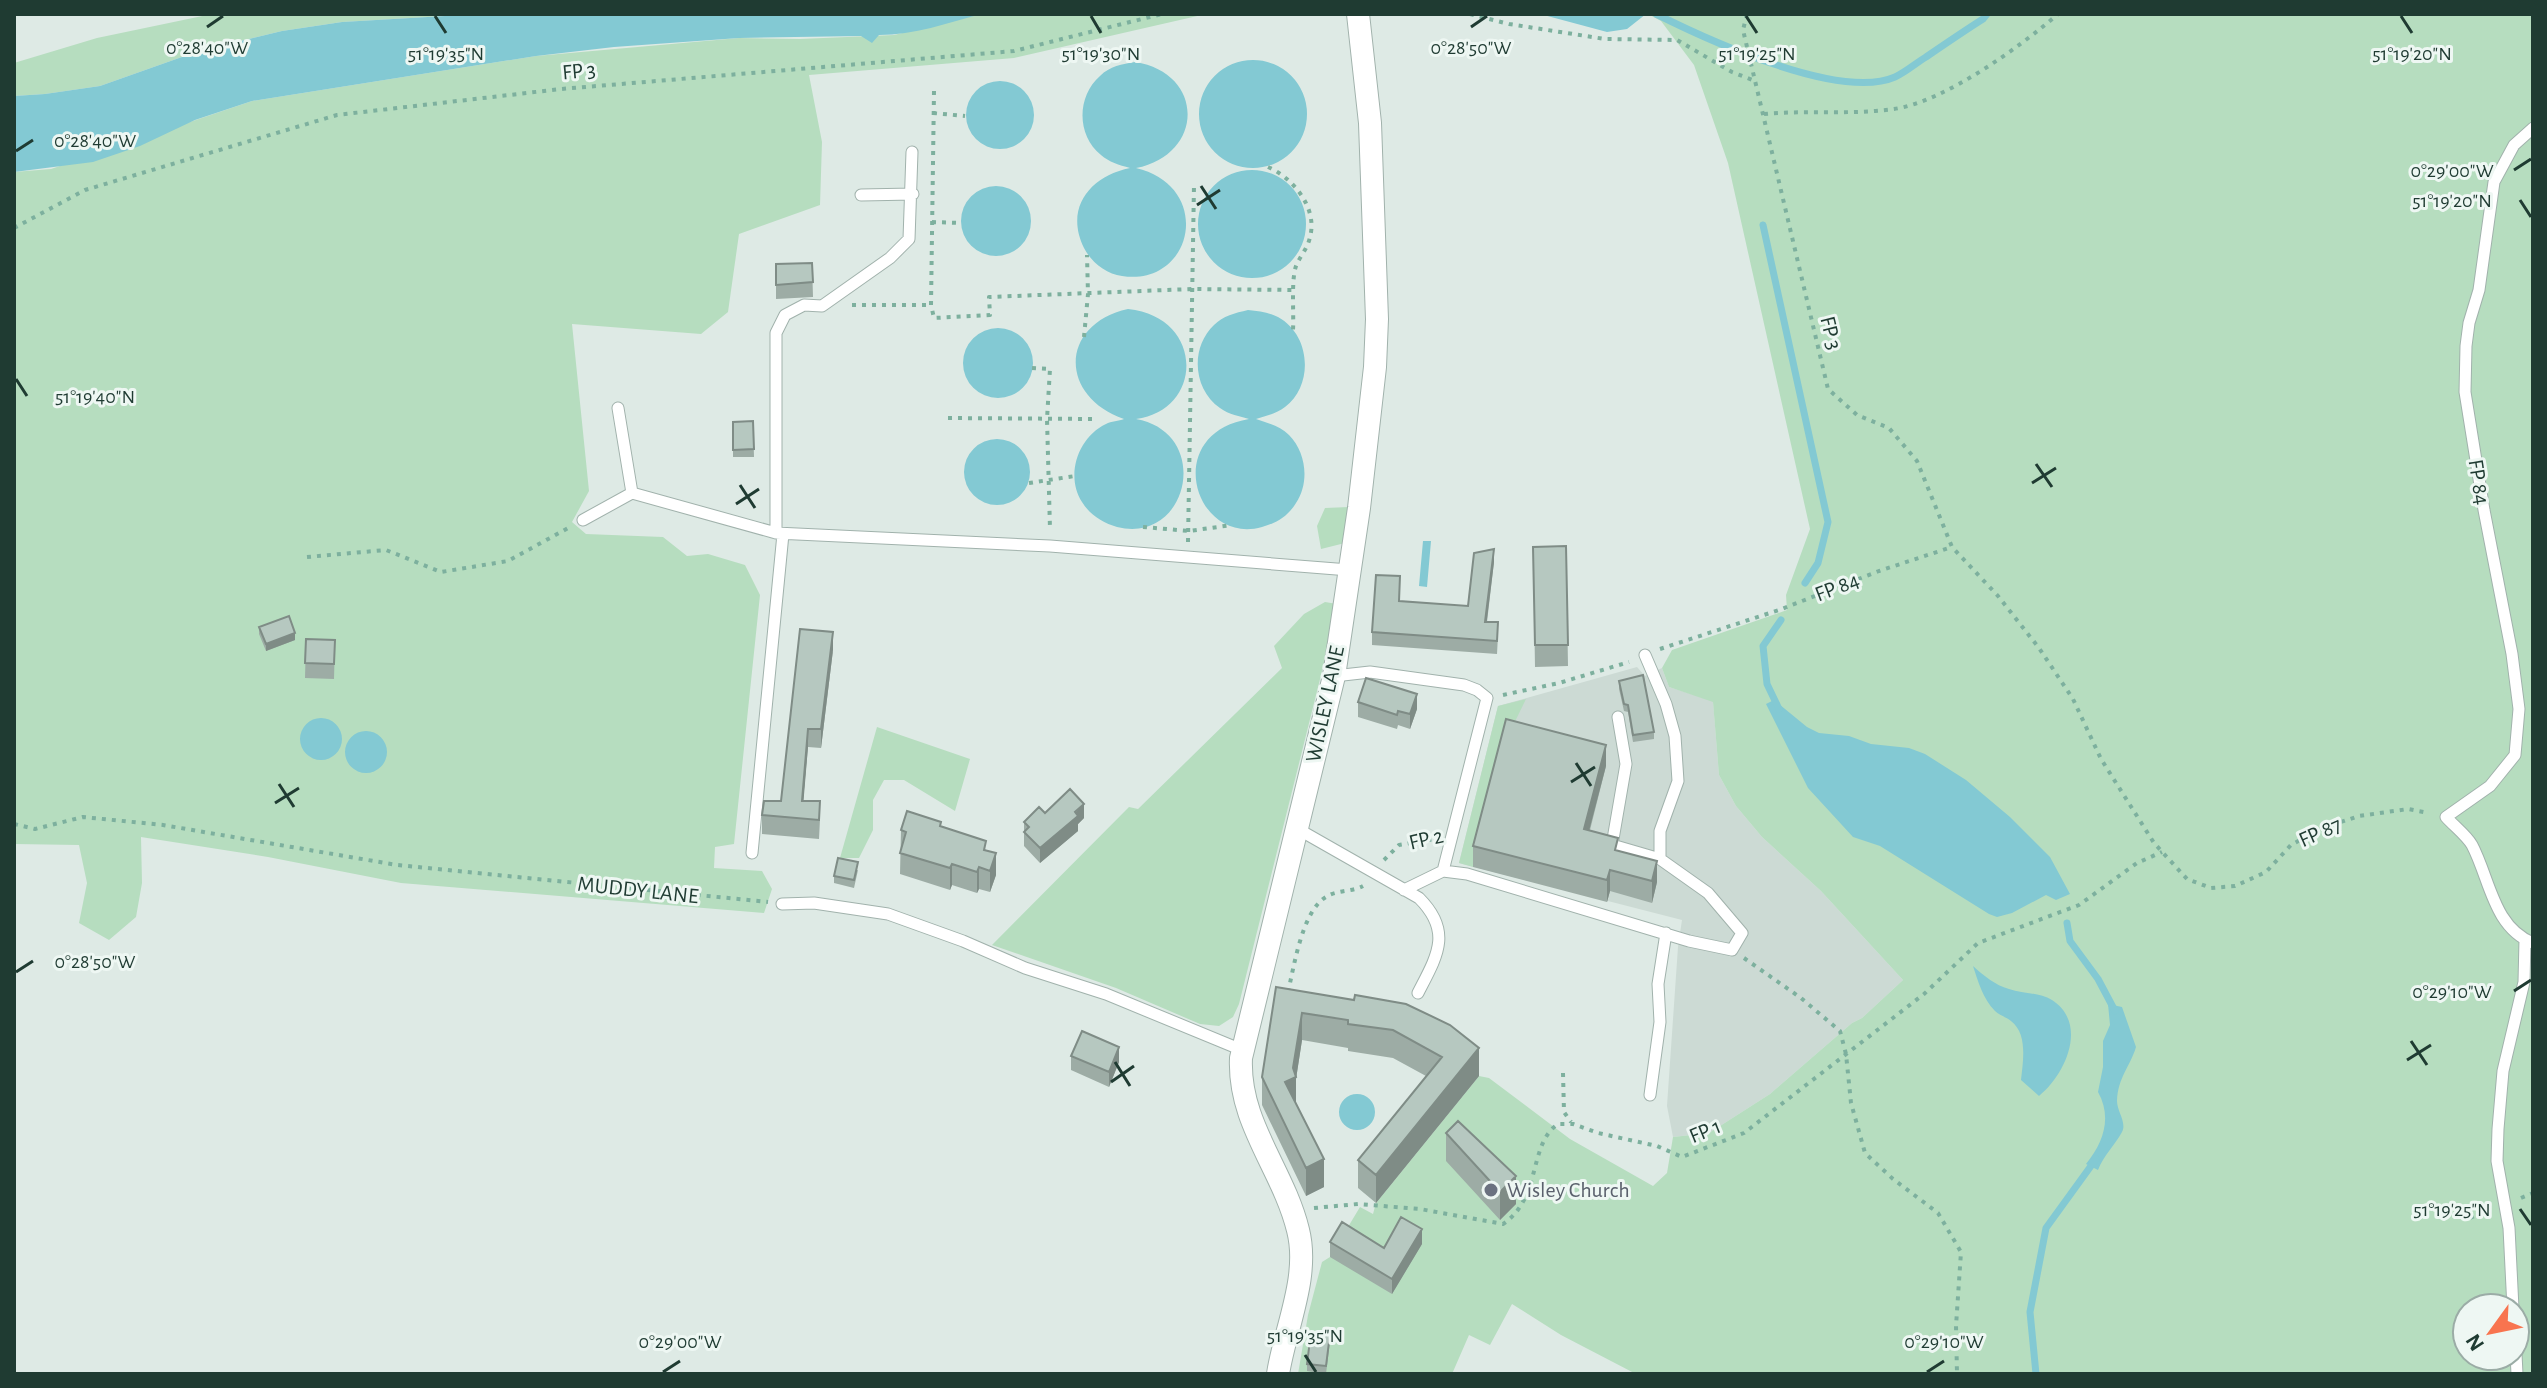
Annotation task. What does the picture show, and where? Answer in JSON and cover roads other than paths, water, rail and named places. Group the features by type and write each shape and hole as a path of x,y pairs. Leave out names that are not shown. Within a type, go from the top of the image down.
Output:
{"street":[{"name":"WISLEY LANE","path":"1278,1374 1301,1250 1292,1210 1247,1111 1240,1076 1242,1050 1334,676 1361,492 1375,367 1377,319 1370,123 1358,14"}],"lane":[{"name":"FP 84","path":"2529,942 2513,931 2501,914 2471,843 2446,817 2490,786 2515,755 2518,695 2465,392 2466,346 2479,290 2494,182 2514,145 2533,128"},
{"path":"752,853 779,534 776,333 785,315 804,305 822,306 890,258 909,239 913,194 912,152"},
{"path":"861,195 913,194"},
{"path":"618,408 632,493"},
{"path":"583,520 632,493 779,534 1050,546 1349,570"},
{"path":"1645,655 1666,704 1675,736 1678,781 1660,831 1660,859"},
{"name":"FP 2","path":"1334,676 1370,672 1430,680 1464,685 1487,698 1443,871"},
{"path":"1404,890 1443,871 1467,874 1732,950 1742,933 1708,893 1660,859 1612,845 1626,764 1618,717"},
{"path":"1296,828 1419,898 1431,911 1439,926 1440,944 1418,993"},
{"path":"782,904 814,903 888,914 1025,968 1106,994 1242,1050"},
{"path":"1650,1095 1660,1022 1658,984 1666,933"},
{"path":"2512,1292 2509,1228 2497,1161 2498,1140 2503,1071 2524,982 2529,942"}],"water":[{"path":"479,14 981,14 918,31 879,35 872,43 861,36 739,38 614,47 536,56 252,101 195,120 140,146 93,162 14,172 14,96 100,86 196,52 282,31 342,22"},
{"path":"1540,14 1646,14 1627,29 1607,32"},
{"path":"1253,60 1274,64 1291,76 1303,93 1307,114 1303,135 1291,152 1274,164 1253,168 1232,164 1215,152 1203,135 1199,114 1203,93 1215,76 1232,64"},
{"path":"1135,62 1158,69 1174,81 1184,97 1188,114 1184,131 1175,147 1159,160 1136,168 1161,179 1177,194 1185,213 1185,233 1178,252 1165,266 1146,275 1122,276 1105,270 1091,258 1084,248 1077,219 1079,207 1093,186 1116,172 1130,168 1107,160 1093,147 1082,116 1092,84 1112,68"},
{"path":"993,81 1007,81 1019,86 1029,96 1034,115 1029,134 1019,144 1007,149 993,149 981,144 971,134 966,122 966,108 971,96 981,86"},
{"path":"1252,170 1282,179 1290,186 1297,194 1306,224 1297,254 1290,262 1282,269 1252,278 1222,269 1214,262 1207,254 1198,224 1207,194 1214,186 1222,179"},
{"path":"1003,186 1025,201 1031,221 1029,235 1021,246 1010,254 989,256 971,246 963,235 961,214 971,196 982,188"},
{"path":"1128,309 1153,316 1171,328 1182,345 1186,364 1184,382 1174,399 1158,412 1136,419 1160,428 1176,444 1183,464 1182,485 1175,504 1161,520 1142,528 1117,527 1097,518 1082,502 1075,481 1077,458 1088,438 1106,424 1124,419 1102,408 1087,394 1078,378 1076,361 1079,344 1089,329 1106,317"},
{"path":"1248,310 1278,317 1289,325 1302,348 1304,374 1294,398 1278,411 1256,419 1278,427 1295,442 1302,458 1304,477 1300,495 1286,515 1262,527 1239,528 1219,520 1205,505 1197,486 1196,465 1204,445 1221,429 1249,419 1227,412 1211,400 1200,379 1198,356 1206,334 1214,325 1225,317"},
{"path":"998,328 1017,334 1027,344 1033,363 1027,382 1017,392 998,398 979,392 969,382 963,363 969,344 979,334"},
{"path":"990,439 1004,439 1016,444 1025,453 1030,472 1028,485 1021,496 1004,505 990,505 978,500 969,491 964,479 964,465 969,453 978,444"},
{"path":"1423,541 1431,541 1427,587 1419,586"},
{"path":"1774,700 1819,733 1909,748 1925,754 1966,780 2010,817 2050,857 2070,894 2056,900 2046,895 2012,913 1997,917 1880,846 1853,837 1808,788 1766,704"},
{"path":"321,718 336,724 342,739 336,754 321,760 306,754 300,739 306,724"},
{"path":"366,731 381,737 387,752 381,767 366,773 351,767 345,752 351,737"},
{"path":"1973,966 2004,987 2042,996 2063,1010 2071,1035 2069,1049 2057,1076 2039,1096 2021,1080 2023,1048 2020,1033 2011,1021 1991,1006 1981,990"},
{"path":"2108,1004 2122,1007 2136,1047 2118,1093 2117,1105 2123,1128 2098,1170 2086,1164 2104,1129 2105,1111 2098,1092 2103,1067 2103,1041 2110,1025"},
{"path":"1357,1094 1370,1099 1375,1112 1370,1125 1357,1130 1344,1125 1339,1112 1344,1099"}],"waterway":[{"path":"1656,14 1774,64 1842,81 1871,82 1903,73 1987,14"},
{"path":"1763,225 1828,522 1818,563 1805,583"},
{"path":"1779,709 1767,684 1763,646 1781,620"},
{"path":"2067,923 2070,941 2098,979 2115,1011"},
{"path":"2036,1374 2030,1312 2046,1228 2096,1159"}],"place":[{"name":"Wisley Church","path":"1491,1190"}]}
